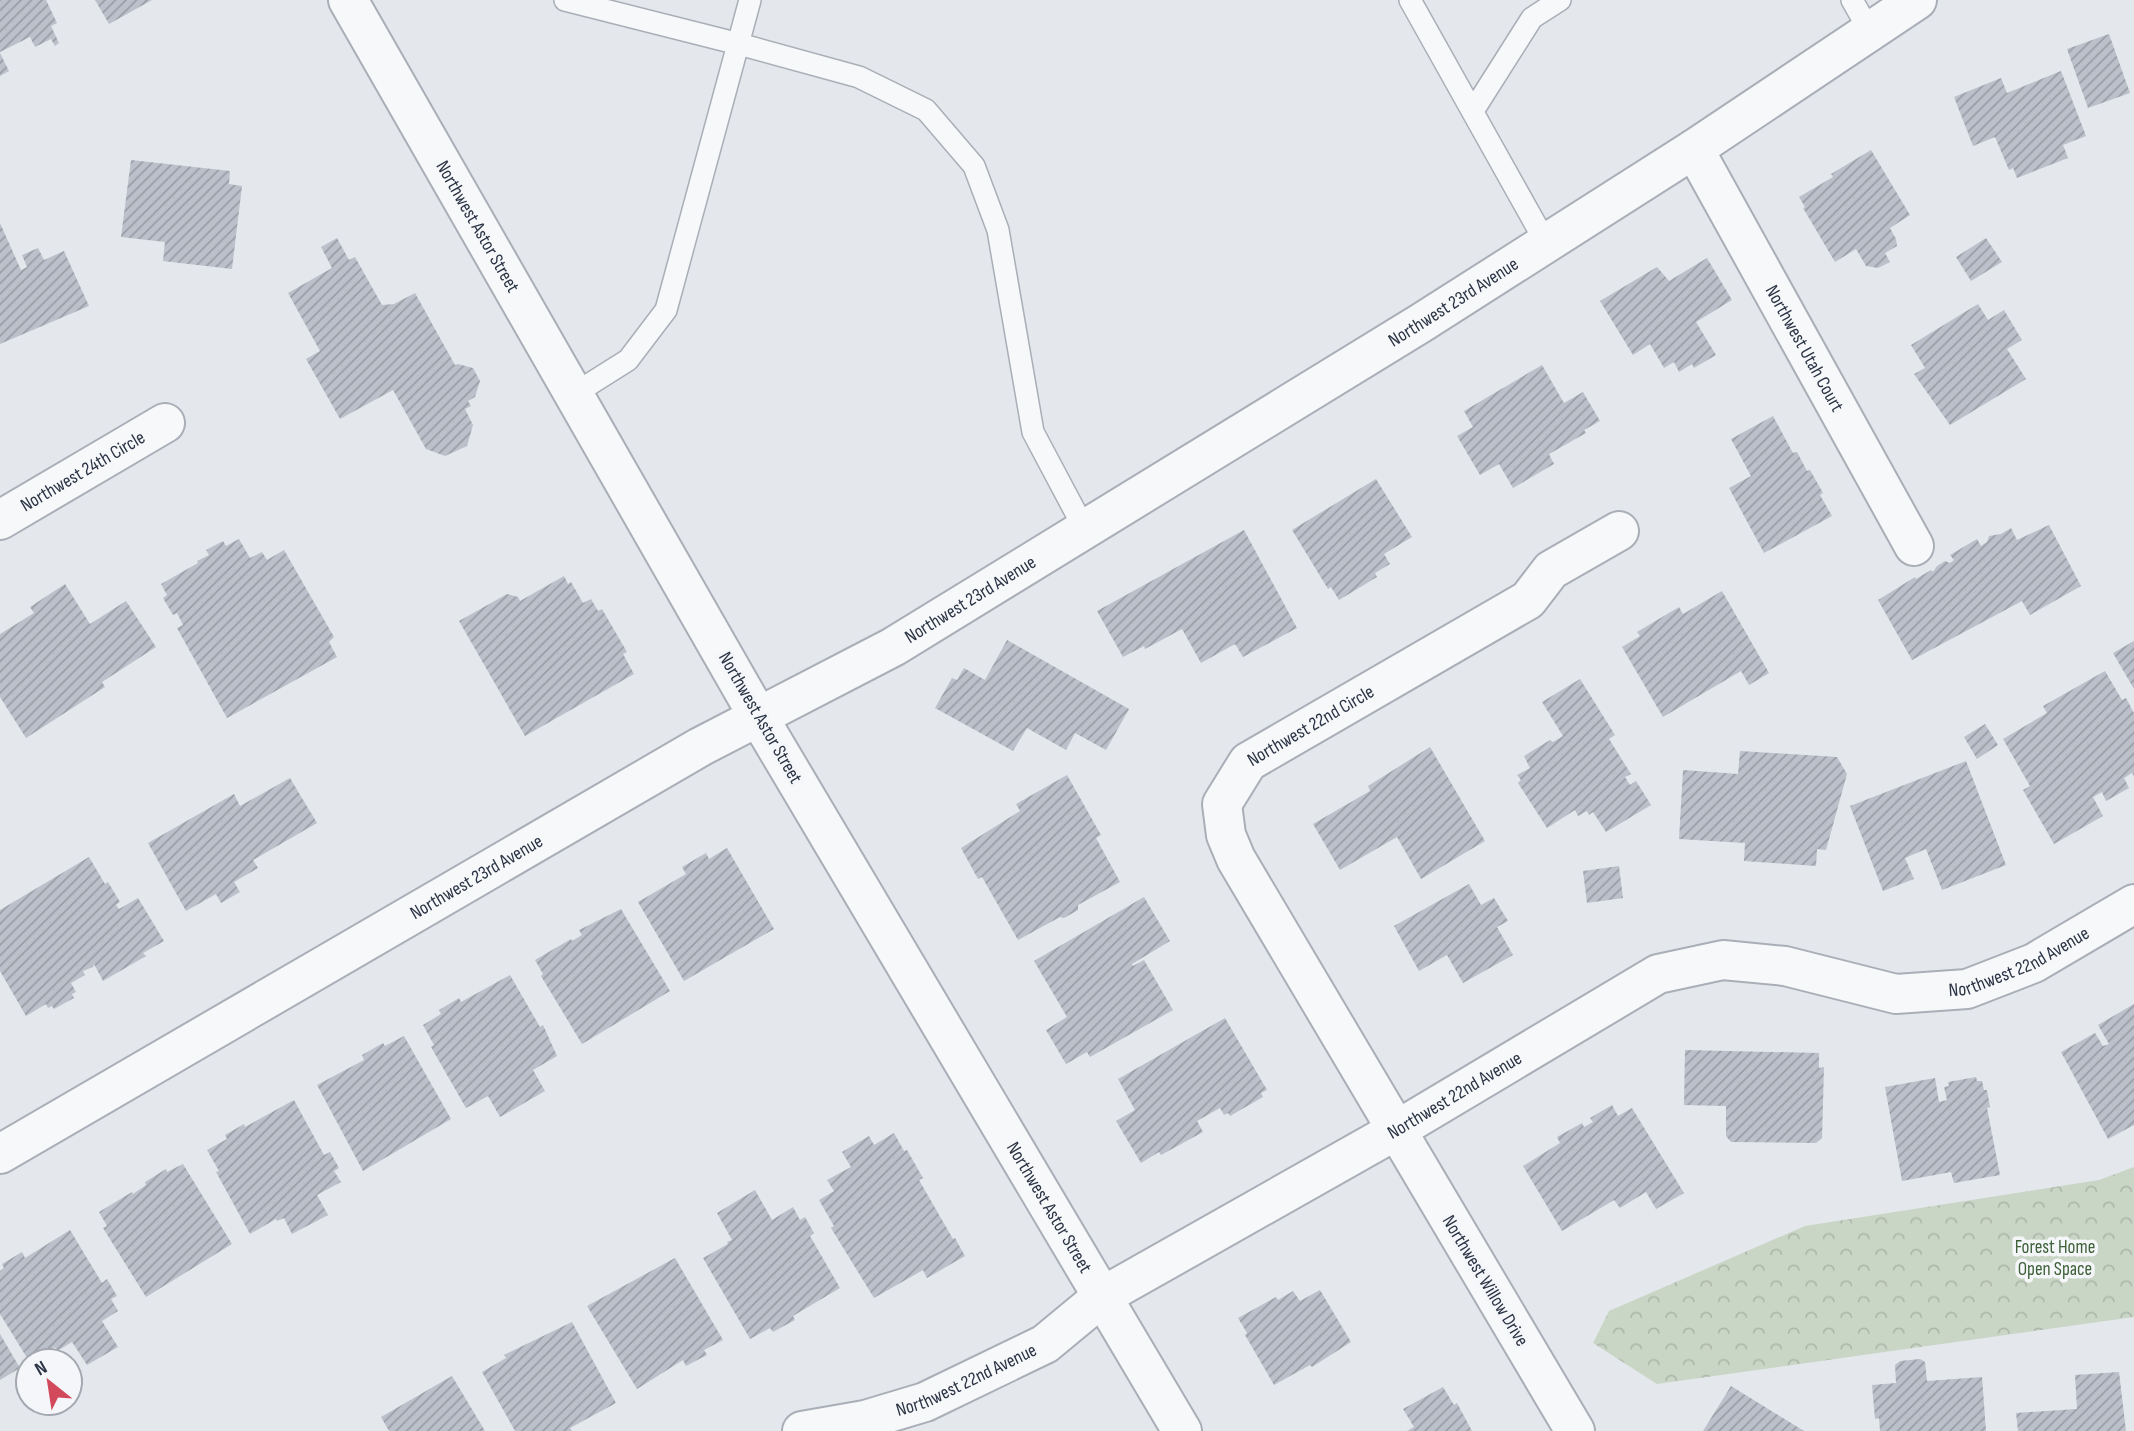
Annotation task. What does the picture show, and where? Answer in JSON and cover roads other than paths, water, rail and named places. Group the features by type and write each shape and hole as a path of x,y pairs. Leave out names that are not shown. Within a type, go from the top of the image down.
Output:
{"street":[{"name":"Northwest Astor Street","path":"348,0 759,718 1182,1431"},
{"name":"Northwest 23rd Avenue","path":"0,1154 700,747 893,647 1694,149 1861,15 1917,0"},
{"name":"Northwest Utah Court","path":"1694,149 1914,546"},
{"name":"Northwest 24th Circle","path":"0,520 165,424"},
{"name":"Northwest 22nd Circle","path":"1395,1131 1236,859 1226,835 1222,804 1248,762 1528,600 1551,570 1619,531"},
{"name":"Northwest 22nd Avenue","path":"827,1429 925,1402 1045,1344 1103,1296 1395,1131 1658,974 1723,960 1785,966 1896,994 1967,989 2034,963 2134,904"},
{"name":"Northwest Willow Drive","path":"1395,1131 1575,1431"}],"lane":[{"path":"565,0 859,78 926,110 974,166 998,230 1032,432 1084,530"},
{"path":"574,394 628,360 666,310 750,0"},
{"path":"1410,0 1546,243"},
{"path":"1472,111 1532,18 1560,0"}],"park label":[{"name":"Forest Home Open Space","path":"2055,1258"}]}
